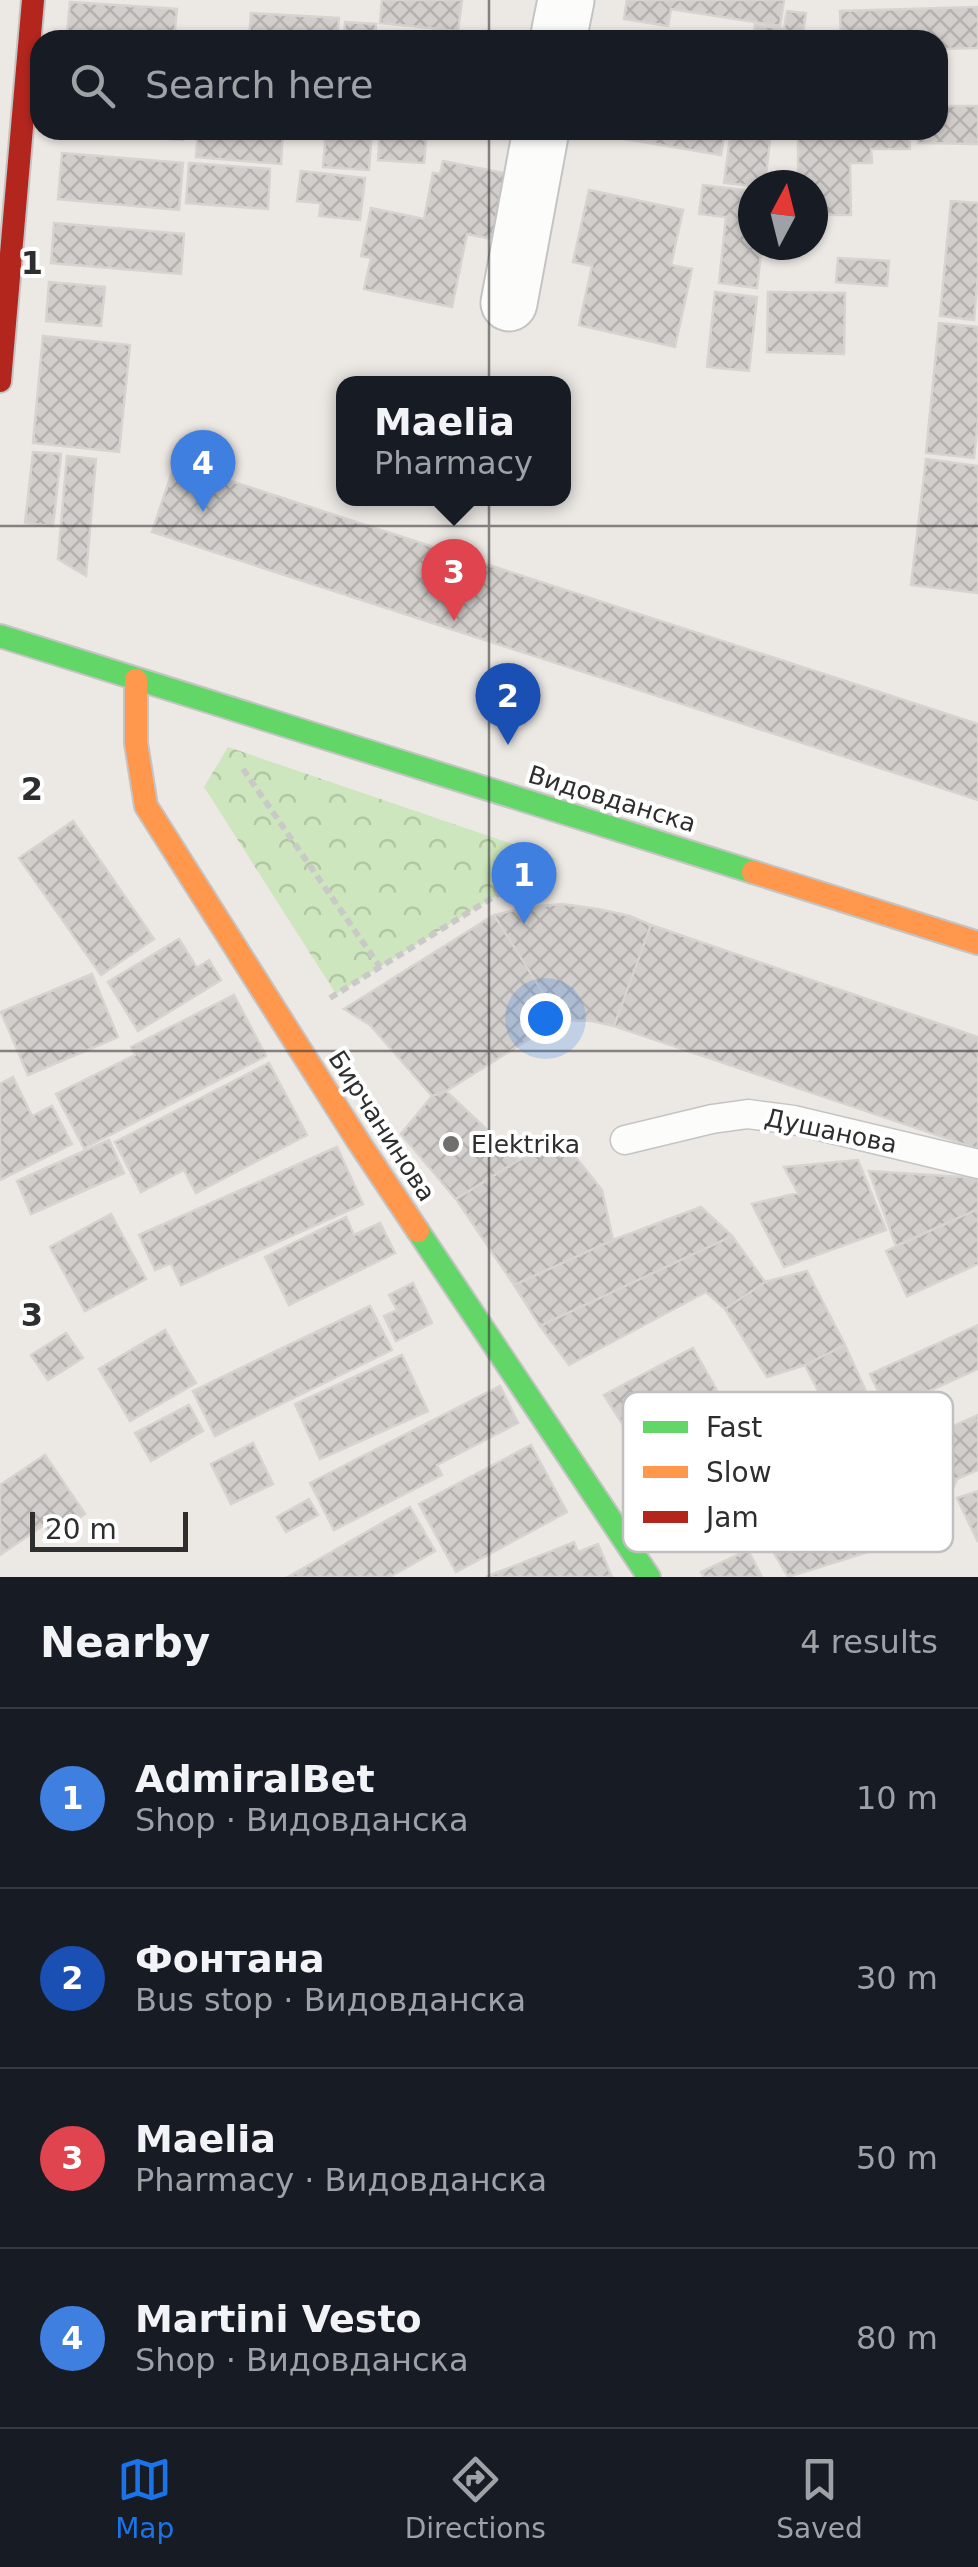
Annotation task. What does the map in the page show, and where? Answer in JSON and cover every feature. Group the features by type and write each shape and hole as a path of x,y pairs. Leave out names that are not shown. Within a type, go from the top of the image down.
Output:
{"street":[{"path":"30,30 33,0"},
{"path":"560,30 566,0"},
{"path":"0,381 30,35"},
{"path":"509,302 540,140"},
{"name":"Видовданска","path":"0,636 978,943"},
{"name":"Бирчанинова","path":"136,680 138,772 146,806 358,1141 623,1537"},
{"name":"Бирчанинова","path":"633,1552 650,1577"}],"lane":[{"name":"Душанова","path":"625,1140 748,1114 794,1120 978,1164"}],"path":[{"path":"239,763 380,967 556,859"}],"green space":[{"path":"228,747 556,859 336,994 204,787"}],"building":[{"path":"382,0 462,0 458,30 380,23"},
{"path":"627,0 784,0 780,26 671,9 668,26 624,19"},
{"path":"70,2 177,9 175,30 67,30"},
{"path":"978,7 978,48 948,49 948,30 841,30 840,11"},
{"path":"787,11 806,13 803,30 754,30 755,25 784,29"},
{"path":"251,13 339,18 338,30 250,30"},
{"path":"345,22 376,24 376,30 345,30"},
{"path":"948,106 978,106 978,144 918,143 948,140"},
{"path":"197,140 282,140 281,164 196,157"},
{"path":"325,140 371,140 369,170 323,167"},
{"path":"379,140 426,140 424,163 378,160"},
{"path":"631,140 723,140 721,155"},
{"path":"730,140 770,140 767,170 738,170 738,184 724,183"},
{"path":"798,140 910,140 910,149 871,149 872,163 850,163 851,215 828,215 828,170 798,170"},
{"path":"62,153 183,163 179,210 58,199"},
{"path":"443,161 519,176 506,242 467,234 452,307 364,289 371,258 361,256 371,208 424,219 433,173 440,174"},
{"path":"189,163 270,169 268,209 186,203"},
{"path":"301,171 365,178 360,220 319,216 321,203 297,201"},
{"path":"703,185 738,189 738,260 760,260 757,288 719,283 726,217 699,214"},
{"path":"589,190 683,210 671,265 692,269 675,347 579,325 592,266 573,262"},
{"path":"951,201 978,203 974,320 940,316"},
{"path":"54,223 184,234 181,274 51,263"},
{"path":"838,258 889,261 887,286 836,282"},
{"path":"49,282 105,287 101,326 46,321"},
{"path":"715,292 757,297 749,371 707,367"},
{"path":"768,292 845,293 844,354 767,352"},
{"path":"939,323 978,327 974,458 926,453"},
{"path":"43,336 130,345 119,452 33,443"},
{"path":"33,452 61,454 53,526 25,523"},
{"path":"67,456 96,459 86,576 58,559"},
{"path":"926,459 978,466 978,593 911,585"},
{"path":"175,463 978,724 978,800 152,532"},
{"path":"73,821 154,939 101,975 19,858"},
{"path":"562,904 630,916 651,925 614,1026 560,1020 494,915"},
{"path":"494,915 560,1020 432,1096 370,1025 344,1009"},
{"path":"651,925 978,1037 978,1149 614,1026"},
{"path":"179,939 197,968 209,960 221,980 138,1031 108,982"},
{"path":"92,974 118,1037 28,1075 1,1012"},
{"path":"234,995 266,1056 84,1148 56,1094 135,1055 131,1047"},
{"path":"269,1063 307,1135 196,1193 184,1170 141,1192 115,1142"},
{"path":"13,1077 32,1116 52,1106 72,1144 0,1180 0,1084"},
{"path":"446,1091 519,1160 456,1199 401,1134 432,1096"},
{"path":"109,1140 124,1173 31,1214 17,1181"},
{"path":"566,1145 602,1190 613,1240 514,1285 456,1199 519,1160 544,1148"},
{"path":"337,1147 363,1204 181,1285 171,1263 155,1270 139,1235"},
{"path":"858,1160 886,1230 784,1267 752,1204 798,1193 784,1167"},
{"path":"869,1171 978,1178 978,1209 896,1246"},
{"path":"701,1207 732,1236 540,1326 514,1285 613,1240"},
{"path":"978,1209 978,1264 907,1296 886,1251"},
{"path":"111,1214 146,1279 85,1311 50,1247"},
{"path":"346,1217 354,1235 380,1223 395,1253 289,1305 265,1257"},
{"path":"732,1236 765,1282 725,1309 706,1292 569,1365 540,1326"},
{"path":"807,1271 845,1345 805,1365 767,1377 725,1309 765,1282"},
{"path":"413,1283 432,1323 396,1341 384,1316 397,1310 389,1295"},
{"path":"370,1306 392,1350 215,1436 193,1391"},
{"path":"978,1325 978,1369 927,1392 878,1392 870,1374"},
{"path":"165,1330 196,1383 130,1421 99,1369"},
{"path":"66,1333 83,1358 48,1380 31,1355"},
{"path":"845,1345 866,1392 819,1392 805,1365"},
{"path":"693,1348 718,1392 623,1392 623,1425 604,1395"},
{"path":"402,1355 428,1411 320,1459 295,1404"},
{"path":"500,1386 518,1423 437,1465 442,1475 334,1530 310,1483"},
{"path":"189,1405 203,1431 151,1461 135,1433"},
{"path":"978,1415 978,1470 957,1479 953,1488 953,1426"},
{"path":"253,1443 273,1484 231,1504 211,1464"},
{"path":"531,1445 567,1512 456,1572 419,1504"},
{"path":"45,1455 85,1514 52,1536 44,1525 0,1555 0,1485"},
{"path":"978,1491 978,1542 957,1498"},
{"path":"309,1499 318,1515 286,1532 277,1517"},
{"path":"410,1507 435,1551 390,1577 288,1577"},
{"path":"574,1542 578,1552 598,1544 612,1577 486,1577"},
{"path":"749,1552 762,1577 704,1577 701,1572"},
{"path":"773,1552 868,1552 788,1577"}],"traffic: fast":[{"path":"0,636 753,872"},
{"path":"418,1231 623,1538"},
{"path":"632,1552 649,1577"}],"traffic: slow":[{"path":"136,680 136,743 146,806 418,1231"},
{"path":"753,872 978,943"}],"traffic: jam":[{"path":"30,30 33,0"},
{"path":"0,381 30,35"}],"place":[{"name":"Martini Vesto","path":"203,512"},
{"name":"Maelia","path":"454,621"},
{"name":"Фонтана","path":"508,745"},
{"name":"AdmiralBet","path":"524,924"},
{"name":"Elektrika","path":"451,1144"}]}
